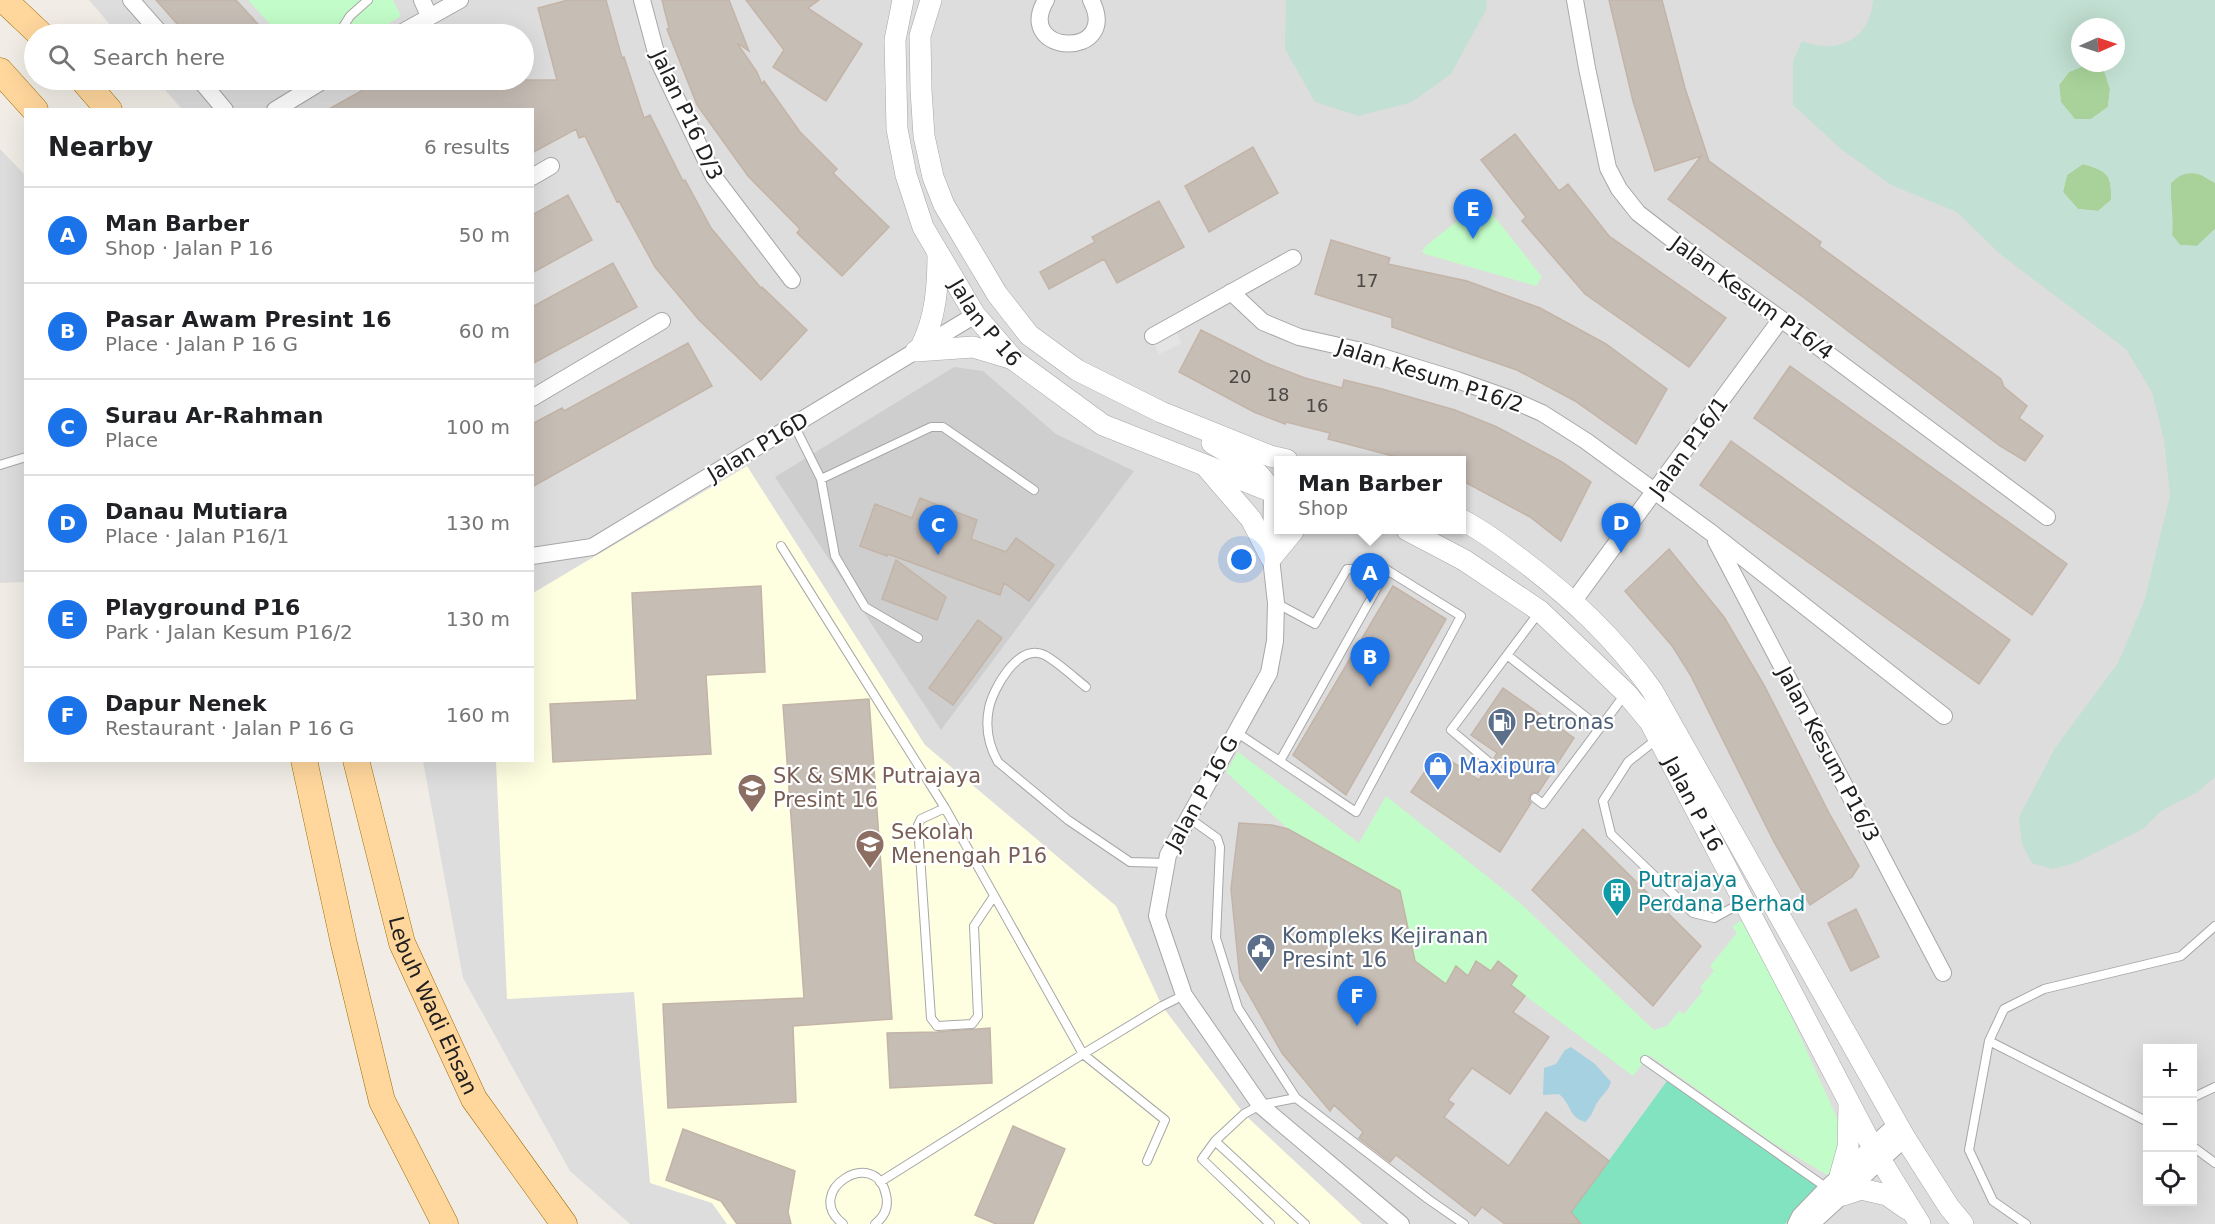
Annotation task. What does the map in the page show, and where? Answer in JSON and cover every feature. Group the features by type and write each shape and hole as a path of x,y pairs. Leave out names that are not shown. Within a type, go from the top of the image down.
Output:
{"main road":[{"path":"4,0 29,24"},
{"path":"0,71 33,108"},
{"path":"92,90 107,108"},
{"path":"304,762 344,944 382,1101 446,1224"},
{"name":"Lebuh Wadi Ehsan","path":"356,762 402,944 474,1099 564,1224"}],"street":[{"path":"131,0 152,24"},
{"path":"422,0 429,16"},
{"path":"416,24 460,0"},
{"name":"Jalan P16 D/3","path":"642,0 658,60 714,177 792,280"},
{"name":"Jalan P 16","path":"903,0 895,40 897,129 906,175 923,227 975,315 1014,360 1104,425 1274,491"},
{"name":"Jalan P 16","path":"931,0 920,36 924,136 933,177 944,205 997,294 1029,335 1077,370 1161,412 1274,457"},
{"path":"1046,0 1041,9 1040,18 1047,35 1054,41 1071,45 1080,43 1094,29 1096,9 1091,0"},
{"name":"Jalan Kesum P16/4","path":"1575,0 1608,168 1619,189 1638,213 2047,517"},
{"path":"208,90 223,108"},
{"path":"278,108 308,90"},
{"path":"534,176 551,166"},
{"path":"938,253 936,300 932,321 918,349 973,347 1014,360"},
{"path":"973,253 980,292 975,315 1029,335"},
{"path":"1153,336 1293,258"},
{"name":"Jalan Kesum P16/2","path":"1231,292 1263,322 1299,337 1366,352 1457,380 1542,413 1656,492"},
{"name":"Jalan P16D","path":"534,556 592,547 975,315"},
{"name":"Jalan P16/1","path":"1573,602 1781,319"},
{"path":"534,397 662,321"},
{"path":"1161,412 1255,470 1274,490"},
{"path":"1206,466 1251,519 1271,558 1291,534"},
{"name":"Jalan Kesum P16/3","path":"1656,492 1713,534 1944,716"},
{"name":"Jalan P 16 G","path":"1274,518 1271,558 1276,603 1275,640 1269,673 1168,855 1157,916 1184,995 1260,1104 1401,1224"},
{"name":"Jalan P 16","path":"1466,522 1479,528 1539,573 1599,625 1630,659 1652,690 1901,1131 1949,1207 1963,1224"},
{"name":"Jalan P 16","path":"1415,534 1464,560 1540,611 1626,693 1650,722 1876,1153 1915,1217"},
{"name":"Jalan Kesum P16/3","path":"1713,534 1943,973"},
{"path":"1811,1224 1837,1186 1848,1147 1849,1101"},
{"path":"1796,1224 1800,1216 1901,1131"},
{"path":"1837,1186 1887,1195 1915,1217"}],"lane":[{"path":"345,24 350,16 368,0"},
{"path":"794,425 821,479 835,556 865,607 918,638"},
{"path":"821,479 932,427 944,428 1034,490"},
{"path":"0,465 24,458"},
{"path":"781,546 945,808 1083,1054 1165,1120 1147,1161"},
{"path":"1236,732 1356,812 1461,616 1387,570 1347,569 1315,624 1276,603"},
{"path":"1280,761 1387,570"},
{"path":"1490,763 1451,730 1540,611"},
{"path":"1086,687 1042,654 1032,653 1020,658 1001,677 989,708 987,729 992,749 998,762 1068,820 1130,862 1166,863"},
{"path":"1507,656 1600,728"},
{"path":"1535,798 1543,804 1626,693"},
{"path":"1658,738 1628,762 1603,801 1611,834 1693,913 1714,918 1744,902"},
{"path":"945,808 921,819 918,825 931,1018 937,1026 972,1024 978,1016 974,926 994,896"},
{"path":"1189,818 1217,838 1220,848 1216,938 1238,1008 1296,1098 1464,1224"},
{"path":"2026,1224 1993,1201 1969,1150 1989,1041 2004,1008 2044,989 2181,956 2215,927"},
{"path":"880,1182 1083,1054 1184,995"},
{"path":"1989,1041 2143,1120"},
{"path":"1646,1060 1837,1186"},
{"path":"2197,1096 2215,1087"},
{"path":"1270,1224 1202,1159 1215,1141 1244,1114 1260,1104 1296,1098"},
{"path":"1215,1141 1305,1224"},
{"path":"2197,1149 2215,1163"},
{"path":"843,1224 834,1213 831,1204 835,1187 840,1180 856,1173 873,1176 885,1189 887,1207 884,1215 875,1224"}],"shaded area":[{"path":"89,0 2215,0 2215,1224 630,1224 570,1171 463,978 423,762 534,762 534,108 181,108 165,90 534,90 534,24 109,24"},
{"path":"1286,0 1487,0 1486,10 1451,74 1412,102 1359,116 1315,102 1285,49"},
{"path":"1873,0 2215,0 2215,183 2192,173 2176,178 2171,183 2171,190 2172,235 2180,245 2197,246 2215,229 2215,777 2199,791 2161,811 2143,829 2075,863 2052,869 2032,863 2022,844 2019,817 2055,748 2118,663 2144,602 2170,496 2164,440 2152,392 2126,349 2000,254 1957,212 1891,185 1841,149 1793,105 1793,61 1802,41 1815,45 1839,45 1849,41 1866,25 1871,14","holes":["2083,164 2098,169 2109,179 2111,200 2098,211 2078,209 2063,192 2067,175"]},
{"path":"0,149 24,174 24,582 0,583"},
{"path":"1176,332 1182,343 1159,354 1153,343"},
{"path":"954,367 983,371 1056,434 1134,471 941,730 775,477"},
{"name":"SK & SMK Putrajaya Presint 16","path":"747,466 925,745 1116,906 1162,1006 1244,1114 1362,1224 727,1224 712,1203 650,1183 634,992 507,999 496,762 534,762 534,592"}],"green space":[{"path":"248,0 393,0 401,16 388,24 270,24"},
{"path":"2069,72 2105,72 2110,89 2108,107 2091,119 2074,120 2061,102 2059,85"},
{"path":"2083,164 2098,169 2109,179 2111,200 2098,211 2078,209 2063,192 2067,175"},
{"path":"2196,172 2215,183 2215,229 2197,246 2180,245 2172,235 2171,183 2180,174"},
{"path":"1480,203 1501,225 1542,277 1536,286 1425,254 1422,251"},
{"path":"1238,752 1359,843 1386,796 1518,901 1654,1030 1667,1026 1679,1011 1684,1014 1703,991 1700,987 1714,971 1710,966 1737,933 1732,927 1740,921 1747,924 1760,947 1841,1127 1836,1166 1829,1176 1770,1141 1649,1055 1633,1076 1511,985 1516,976 1499,961 1491,971 1476,961 1468,976 1456,966 1446,984 1415,961 1400,891 1288,829 1226,772"},
{"path":"1667,1081 1767,1151 1823,1185 1785,1224 1581,1224 1569,1215"}],"water":[{"path":"1571,1047 1595,1064 1611,1082 1585,1122 1576,1117 1559,1094 1543,1095 1544,1068 1556,1064 1565,1050"}],"building":[{"path":"156,0 236,0 258,24 177,24"},
{"path":"568,0 606,0 622,58 624,57 644,118 650,115 683,181 685,180 711,228 761,288 807,330 761,380 699,320 655,267 619,201 617,202 585,136 579,138 576,129 534,152 534,108 331,108 363,90 534,90 534,80 557,80 538,8"},
{"path":"662,0 729,0 749,51 737,43 757,72 762,84 764,81 800,132 837,169 833,173 889,227 842,276 797,233 800,229 748,176 697,105 667,29 669,28"},
{"path":"746,0 819,0 808,8 862,44 826,101 773,67 784,50"},
{"path":"1609,0 1662,0 1685,88 1709,161 1821,242 1819,246 2001,379 2004,387 2027,406 2019,418 2043,436 2025,461 2000,446 1807,300 1668,199 1701,156 1655,171 1633,101"},
{"path":"1515,134 1559,191 1568,184 1609,236 1726,318 1689,367 1585,294 1522,221 1526,217 1481,160"},
{"path":"1253,147 1278,193 1209,232 1185,186"},
{"path":"568,195 592,240 534,272 534,214"},
{"path":"1159,201 1184,247 1117,283 1104,259 1049,289 1040,272 1095,242 1092,237"},
{"path":"1331,240 1390,258 1388,264 1467,281 1540,308 1606,344 1667,389 1636,444 1575,401 1517,370 1392,327 1392,318 1315,294"},
{"path":"613,263 637,307 534,363 534,306"},
{"path":"1201,330 1266,363 1305,378 1342,388 1344,380 1455,410 1497,427 1562,462 1591,482 1561,541 1530,517 1466,483 1466,456 1393,456 1328,439 1330,433 1286,422 1285,424 1254,412 1179,372"},
{"path":"688,343 712,386 534,486 534,423 562,408 564,411"},
{"path":"1790,366 2067,564 2032,615 1754,418"},
{"path":"1731,441 2010,640 1979,684 1700,485"},
{"path":"920,498 977,520 971,539 1006,552 1016,538 1054,565 1029,601 1004,583 1000,595 860,546 875,504 912,518"},
{"path":"1669,549 1724,617 1764,685 1829,813 1859,866 1852,877 1810,905 1774,842 1691,676 1673,647 1625,591"},
{"path":"896,560 946,597 937,620 882,599"},
{"path":"761,586 765,672 706,675 711,754 553,762 550,704 637,700 632,593"},
{"path":"1393,586 1446,619 1346,795 1293,755"},
{"path":"978,620 1002,638 953,705 929,688"},
{"path":"1503,688 1574,738 1538,793 1533,792 1530,795 1531,803 1500,852 1411,792 1438,752 1479,780 1487,768 1494,768 1496,764 1494,758 1497,753 1471,735"},
{"path":"869,699 892,1019 793,1026 796,1102 668,1108 663,1004 804,998 783,705"},
{"path":"1239,823 1272,825 1288,829 1400,891 1415,961 1446,984 1456,966 1468,976 1476,961 1491,971 1498,961 1517,976 1511,985 1525,996 1513,1012 1549,1037 1510,1094 1472,1068 1448,1100 1454,1104 1444,1117 1509,1166 1546,1112 1609,1161 1571,1212 1581,1224 1505,1224 1482,1207 1475,1216 1396,1155 1390,1162 1359,1138 1363,1132 1334,1105 1330,1111 1282,1053 1240,979 1231,889"},
{"name":"Putrajaya Perdana Berhad","path":"1583,829 1701,946 1653,1006 1532,890"},
{"path":"1856,909 1879,957 1851,971 1828,923"},
{"path":"990,1028 992,1083 890,1088 887,1033"},
{"path":"1013,1126 1065,1149 1033,1224 996,1224 975,1215"},
{"path":"683,1129 795,1171 788,1212 791,1224 737,1224 721,1201 666,1180"}],"place":[{"name":"Playground P16","path":"1473,239"},
{"name":"Danau Mutiara","path":"1621,553"},
{"name":"Surau Ar-Rahman","path":"938,555"},
{"name":"Man Barber","path":"1370,603"},
{"name":"Pasar Awam Presint 16","path":"1370,687"},
{"name":"Petronas","path":"1502,748"},
{"name":"Maxipura","path":"1438,792"},
{"name":"SK & SMK Putrajaya Presint 16","path":"752,814"},
{"name":"Sekolah Menengah P16","path":"870,870"},
{"name":"Putrajaya Perdana Berhad","path":"1617,918"},
{"name":"Kompleks Kejiranan Presint 16","path":"1261,974"},
{"name":"Dapur Nenek","path":"1357,1026"}]}
